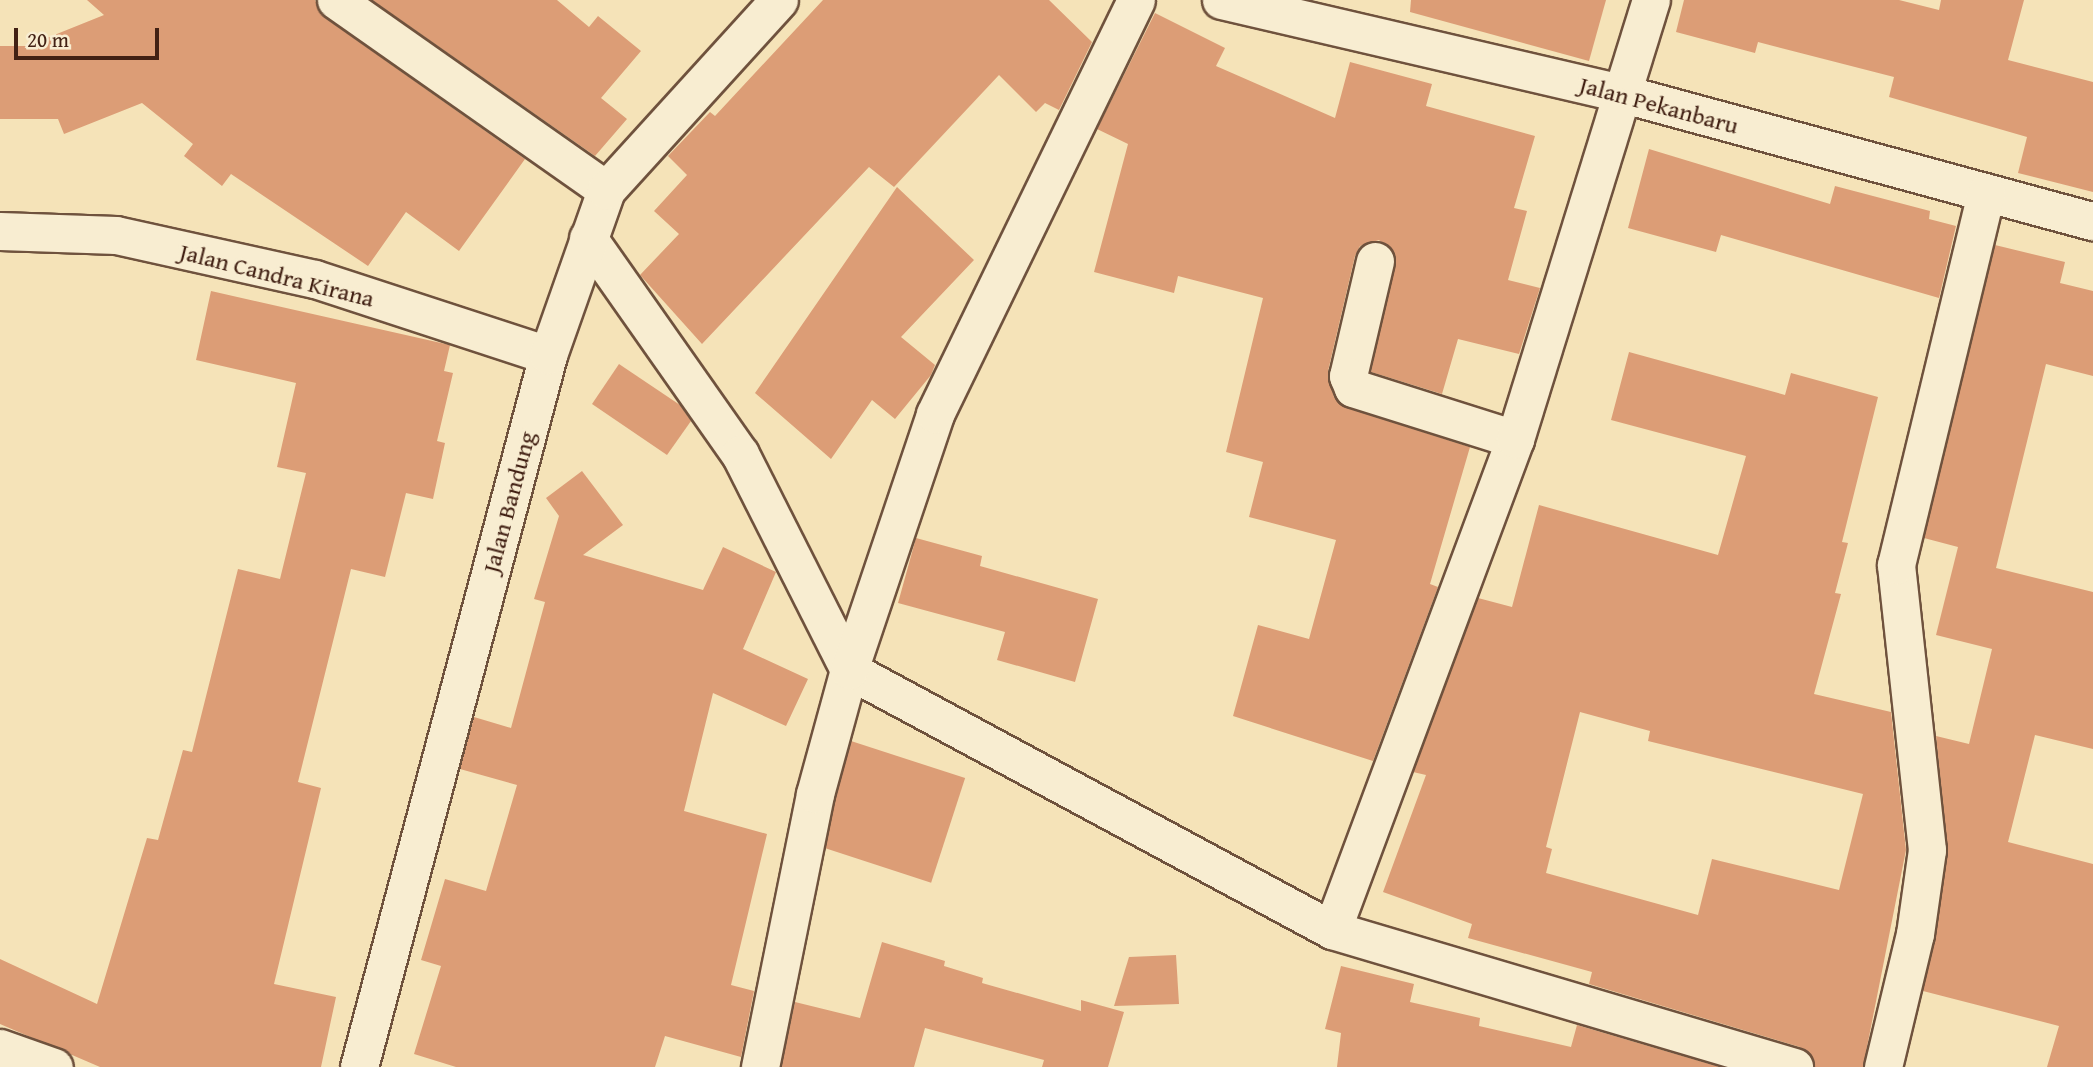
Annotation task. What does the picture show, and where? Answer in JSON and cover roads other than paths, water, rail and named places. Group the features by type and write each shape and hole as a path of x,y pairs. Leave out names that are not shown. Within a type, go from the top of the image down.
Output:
{"street":[{"path":"335,0 606,190"},
{"name":"Jalan Bandung","path":"359,1067 548,355 606,190 779,0"},
{"path":"760,1067 815,794 849,670 935,414 1136,0"},
{"name":"Jalan Pekanbaru","path":"1221,0 1624,94 2093,221"},
{"path":"1332,930 1515,439 1651,0"},
{"path":"1883,1067 1915,934 1927,850 1896,565 1986,193"},
{"name":"Jalan Candra Kirana","path":"0,231 116,235 315,279 548,355"},
{"path":"588,238 740,454 849,670 1332,930 1794,1067"},
{"path":"1375,261 1348,376 1353,388 1515,439"},
{"path":"0,1048 54,1067"}]}
